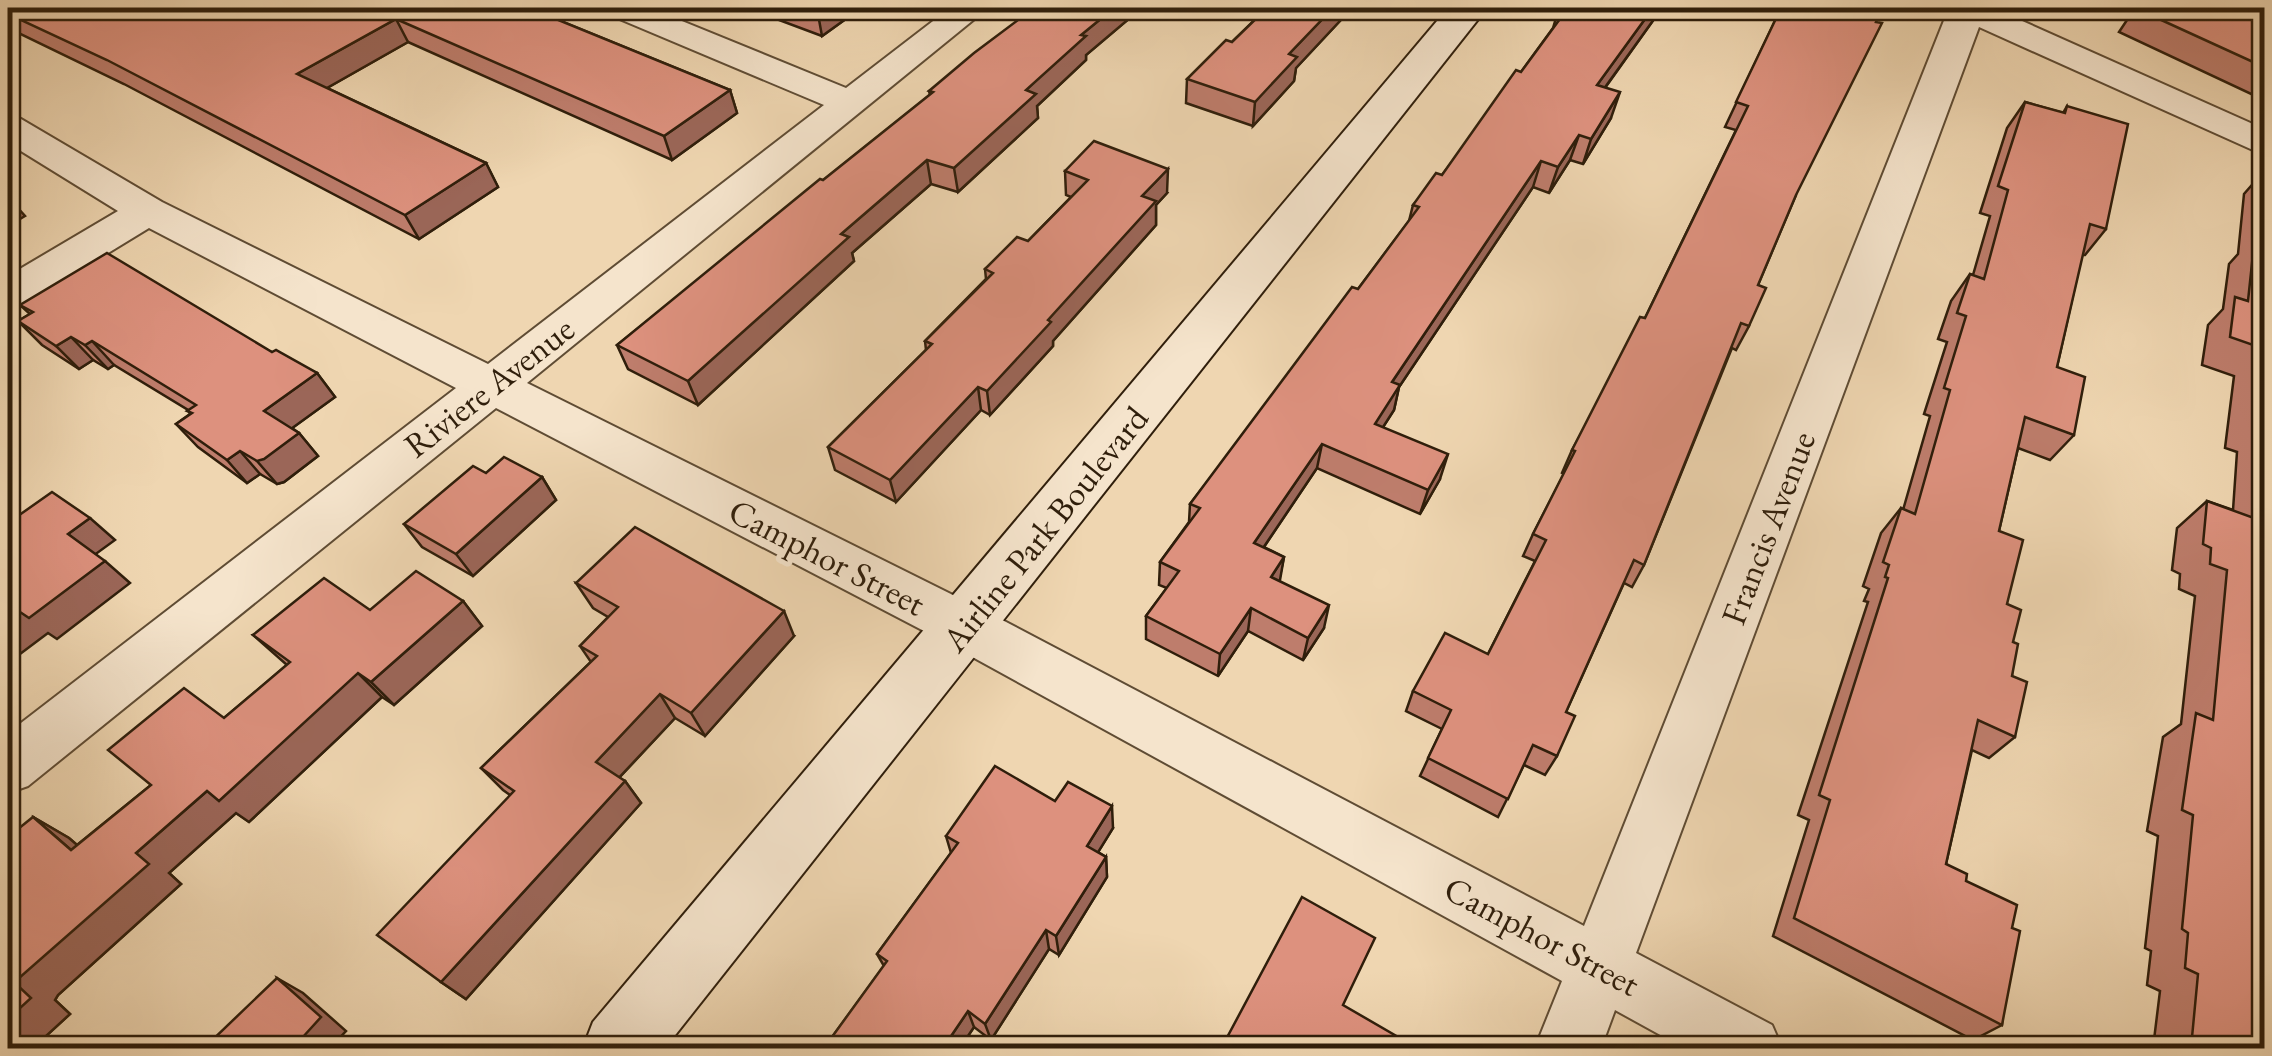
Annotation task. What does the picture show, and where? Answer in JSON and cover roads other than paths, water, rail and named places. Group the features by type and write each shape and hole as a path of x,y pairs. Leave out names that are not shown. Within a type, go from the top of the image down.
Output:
{"street":[{"path":"622,8 851,104"},
{"name":"Riviere Avenue","path":"8,767 971,8"},
{"name":"Airline Park Boulevard","path":"619,1048 1468,8"},
{"path":"1968,8 2264,143"},
{"name":"Francis Avenue","path":"1568,1048 1968,8"},
{"name":"Camphor Street","path":"8,127 148,211 966,627 1749,1048"},
{"path":"8,295 148,211"}]}
